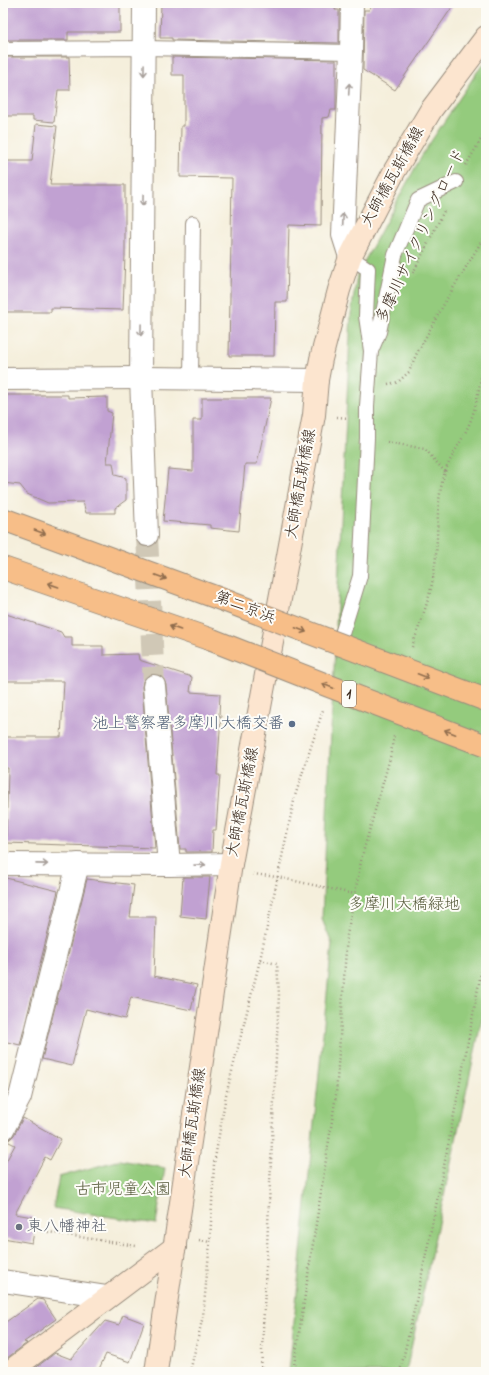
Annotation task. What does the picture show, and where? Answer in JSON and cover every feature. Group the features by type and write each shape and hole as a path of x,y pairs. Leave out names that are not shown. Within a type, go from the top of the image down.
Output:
{"highway":[{"name":"第二京浜","path":"3,519 226,601 486,700"},
{"name":"1","path":"3,568 212,640 486,746"}],"street":[{"path":"144,3 141,378 147,535"},
{"path":"350,257 342,235 352,3"},
{"name":"大師橋瓦斯橋線","path":"156,1372 231,864 314,415 318,380 333,312 350,257 395,170 431,110 486,37"},
{"path":"3,379 141,378 318,380"},
{"path":"154,686 169,865"},
{"path":"3,864 231,864"},
{"path":"3,1129 20,1097 78,864"},
{"path":"9,1372 175,1246"},
{"path":"3,1281 107,1297"}],"lane":[{"path":"3,49 144,48 351,52"},
{"path":"371,351 379,332 395,255 418,200 456,182"},
{"path":"191,379 193,223"},
{"path":"342,634 360,576 367,438 367,406 371,351 366,316 368,269 350,257"}],"path":[{"name":"多摩川サイクリングロード","path":"412,275 435,230 456,182 486,131"},
{"path":"384,381 388,384 398,382 409,372 416,355 448,295 486,234"},
{"path":"410,654 428,604 435,566 439,501 445,472 465,435 472,417 477,400 486,352"},
{"path":"367,438 425,449 445,472"},
{"path":"190,1372 203,1316 210,1242 214,1164 219,1128 260,960 295,796 324,707"},
{"path":"293,1372 336,1094 347,935 362,856 390,758 394,735"},
{"path":"250,874 277,877 354,894"},
{"path":"400,1372 454,1112 486,946"},
{"path":"260,960 277,964 279,994 261,1372"},
{"path":"36,1230 140,1247"}],"green space":[{"name":"多摩川大橋緑地","path":"486,61 486,1000 406,1372 289,1372 332,944 322,919 351,314 357,275 422,155 477,72"},
{"name":"古市児童公園","path":"120,1160 165,1168 156,1224 53,1208 59,1177"}],"building":[{"path":"3,3 120,3 120,32 68,32 68,40 3,40"},
{"path":"161,3 336,3 335,10 339,10 339,43 172,40 172,38 160,38"},
{"path":"373,3 455,3 395,90 363,70 364,10 369,10"},
{"path":"3,57 69,57 70,90 58,90 54,122 33,120 33,116 3,116"},
{"path":"172,57 336,60 336,110 331,110 329,117 322,118 321,226 289,225 287,302 275,302 274,356 229,356 232,178 180,177 181,126 184,126 184,75 172,75"},
{"path":"36,124 57,126 50,185 125,185 123,310 51,308 51,312 3,312 3,161 32,161"},
{"path":"3,395 68,395 68,398 107,397 107,411 112,413 107,463 113,463 115,475 126,478 126,500 115,508 115,513 86,513 83,502 48,503 27,494 20,485 3,483"},
{"path":"202,398 271,398 257,464 245,464 239,531 210,528 210,525 163,521 168,469 193,471 193,420 202,420"},
{"path":"3,613 61,632 64,637 72,637 72,646 103,646 103,655 138,654 139,660 192,677 190,692 220,694 219,716 221,716 217,775 220,775 216,830 213,830 212,852 186,852 186,849 180,849 166,685 164,679 159,675 153,674 147,676 143,681 142,687 155,848 6,843 8,768 3,768 3,737 61,737 64,681 3,681"},
{"path":"183,877 210,877 206,919 180,916"},
{"path":"6,878 58,891 20,1045 3,1041 3,891"},
{"path":"87,879 134,885 130,917 156,917 154,976 197,985 191,1010 131,997 125,1019 86,1009 72,1066 42,1059"},
{"path":"23,1118 61,1139 50,1160 45,1157 15,1214 33,1217 33,1220 36,1221 32,1243 3,1238 3,1167 15,1145 7,1141 14,1135"},
{"path":"38,1299 43,1300 56,1319 24,1342 27,1343 3,1361 3,1324"},
{"path":"123,1315 144,1323 130,1362 106,1354 99,1372 30,1372 55,1353 71,1359 105,1321 119,1325"}],"tunnel":[{"path":"147,535 154,686"}],"place":[{"name":"池上警察署多摩川大橋交番","path":"292,724"},
{"name":"東八幡神社","path":"19,1227"}]}
